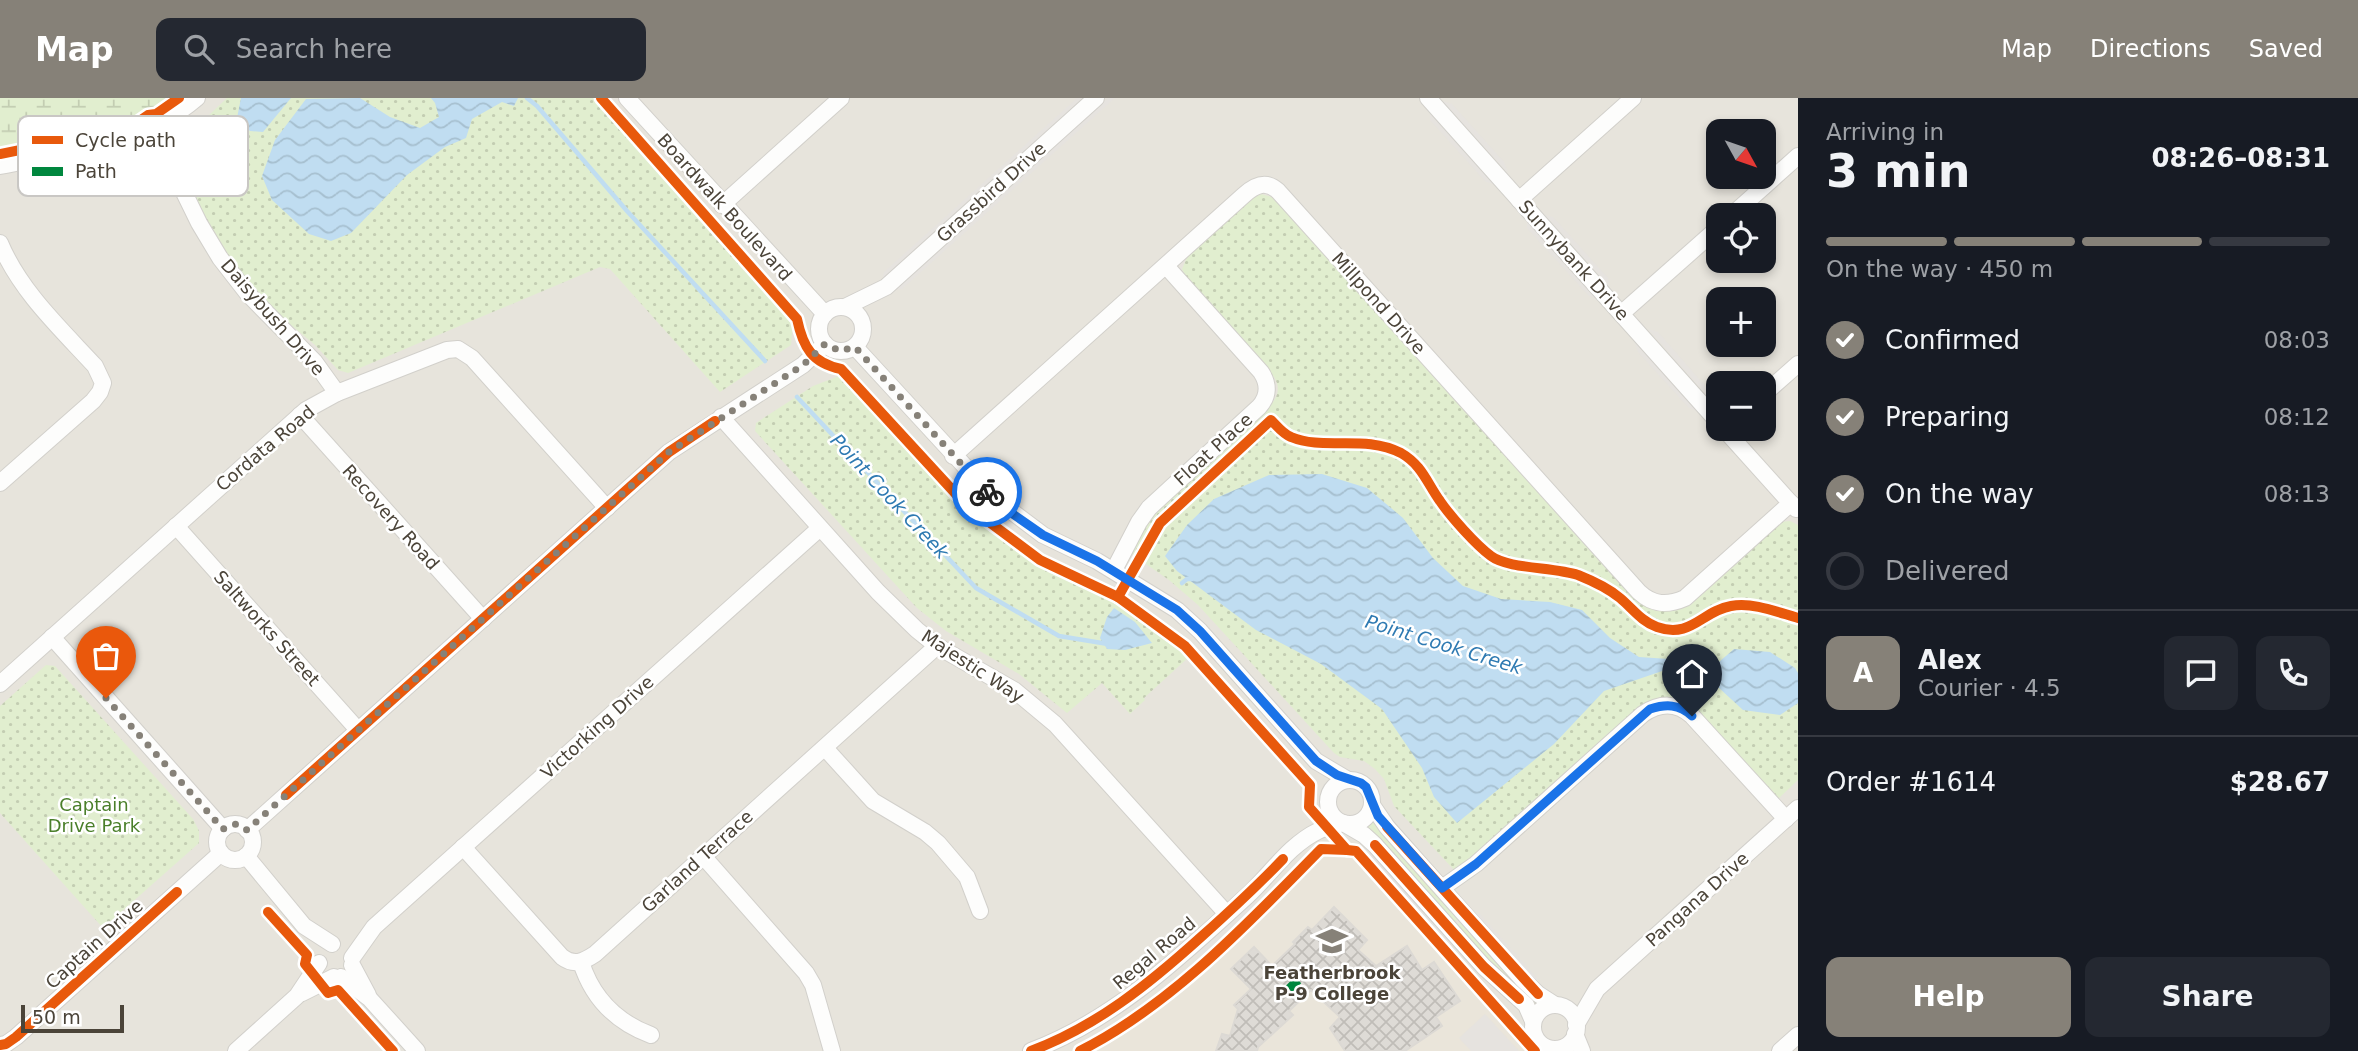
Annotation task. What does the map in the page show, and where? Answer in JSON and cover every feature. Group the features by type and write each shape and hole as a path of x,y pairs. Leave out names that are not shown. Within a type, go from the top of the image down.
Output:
{"street":[{"path":"173,116 197,98"},
{"name":"Boardwalk Boulevard","path":"627,98 722,205 825,314"},
{"path":"722,205 841,98"},
{"name":"Grassbird Drive","path":"863,323 886,287 1096,98"},
{"name":"Sunnybank Drive","path":"1428,98 1706,408"},
{"path":"1519,200 1633,98"},
{"path":"1745,203 1798,156"},
{"path":"0,166 18,162"},
{"name":"Millpond Drive","path":"953,456 1250,190 1263,184 1275,188 1639,592 1655,602 1667,603 1685,598 1795,507"},
{"name":"Daisybush Drive","path":"185,196 220,258 248,294 314,361 337,393"},
{"path":"1622,313 1706,239"},
{"path":"0,243 18,280 95,366 103,383 93,401 0,483"},
{"name":"Float Place","path":"1114,570 1149,508 1259,407 1266,395 1266,382 1261,372 1166,266"},
{"name":"Grassbird Drive","path":"845,307 886,287"},
{"path":"845,307 856,313 863,323 863,336 855,347 840,351 825,344 821,339 820,326 825,314 845,307"},
{"path":"247,830 669,452 803,365 825,344"},
{"path":"855,347 994,498 1043,535 1114,570 1177,610 1200,631 1316,761 1366,787 1372,799 1366,818 1352,824 1344,824"},
{"name":"Cordata Road","path":"0,684 300,415 337,393 447,350 465,351 607,508"},
{"path":"1776,383 1798,364"},
{"name":"Recovery Road","path":"300,415 483,619"},
{"name":"Majestic Way","path":"720,417 897,611 937,646 1014,690 1044,714 1227,914"},
{"path":"1736,441 1795,507"},
{"name":"Saltworks Street","path":"176,526 358,730"},
{"name":"Victorking Drive","path":"236,1051 297,996 345,969 374,927 820,528"},
{"path":"52,637 223,829"},
{"name":"Garland Terrace","path":"581,962 594,954 937,646"},
{"path":"1445,892 1650,709 1667,705 1681,708 1692,716 1792,814"},
{"path":"825,748 873,801 925,832 938,843 967,877 980,911"},
{"path":"1316,761 1332,816 1364,835 1375,845 1484,967 1526,1006 1537,1040 1555,1050 1567,1045 1576,1030"},
{"path":"1328,801 1335,786 1348,780"},
{"name":"Regal Road","path":"1031,1051 1071,1033 1126,1000 1153,980 1227,914 1307,836 1328,801"},
{"path":"1372,805 1387,827 1523,979 1538,994 1571,1012 1582,1051"},
{"name":"Pangana Drive","path":"1557,1005 1597,989 1792,814"},
{"path":"236,824 247,830 253,844 246,856 236,860 221,853 217,838 223,829 236,824"},
{"name":"Regal Road","path":"1307,836 1327,827 1344,824"},
{"path":"463,847 562,957 571,962 581,962 590,986 616,1017 650,1035"},
{"name":"Captain Drive","path":"0,1045 16,1037 221,853"},
{"path":"246,856 304,926 324,973 345,969"},
{"path":"702,856 806,973 813,985 832,1051"},
{"path":"304,926 348,949 345,969 417,1051"},
{"name":"Victorking Drive","path":"336,944 374,927"},
{"path":"319,959 324,948 336,944"},
{"name":"Victorking Drive","path":"297,996 319,959"},
{"name":"Pangana Drive","path":"1576,1030 1597,989"},
{"path":"1533,1021 1542,1010 1557,1005"},
{"path":"1780,1051 1798,1035"}],"shaded area":[{"path":"0,98 1798,98 1798,1051 0,1051"},
{"path":"1077,98 1085,98 882,280 884,272"},
{"path":"1108,98 1115,98 902,289 893,291"},
{"path":"1442,101 1452,104 1504,162 1508,173"},
{"path":"1430,113 1494,184 1486,182 1430,120"},
{"path":"1545,215 1553,217 1608,278 1609,286"},
{"path":"1527,221 1596,298 1589,296 1527,228"},
{"path":"1648,329 1658,332 1706,387 1706,394"},
{"path":"1634,340 1698,412 1689,408 1638,352"},
{"path":"1370,850 1442,931 1437,931 1370,857"},
{"name":"Featherbrook P-9 College","path":"1322,851 1355,853 1531,1051 1088,1051 1134,1023 1171,994 1264,911"},
{"path":"1257,899 1257,905 1203,954 1196,954"},
{"path":"1473,914 1480,914 1537,978 1537,984"},
{"path":"1485,1014 1519,1051 1471,1051 1459,1038"}],"green space":[{"path":"0,98 175,98 155,111 141,116 18,116 18,149 0,153"},
{"path":"227,98 599,98 780,294 793,320 791,345 720,392 610,269 600,267 348,373 338,370 315,345 267,305 221,249 194,196 248,196 248,116 208,116"},
{"path":"1261,194 1276,198 1658,610 1780,522 1790,521 1798,525 1798,780 1779,798 1671,698 1457,873 1394,806 1384,779 1375,769 1364,761 1340,757 1334,753 1198,605 1169,580 1130,553 1149,517 1271,404 1277,394 1274,377 1188,281 1182,269 1188,255 1248,201"},
{"path":"839,376 868,391 982,518 1041,562 1130,607 1179,644 1190,656 1130,714 1102,683 1067,713 1019,674 946,631 917,608 755,431 756,423 813,386"},
{"name":"Captain Drive Park","path":"46,665 55,666 193,819 199,831 199,843 103,928 0,813 0,706"},
{"path":"1373,820 1459,918 1453,923 1364,828"},
{"path":"1462,921 1540,1002 1533,1007 1456,926"}],"water":[{"path":"241,98 291,98 263,132 250,131 248,116 237,116"},
{"path":"360,98 390,117 420,128 439,117 431,98 518,98 514,106 502,102 472,119 466,138 445,147 407,175 351,233 331,241 309,234 272,200 262,176 275,140 306,99"},
{"path":"1322,474 1367,488 1403,518 1433,558 1463,586 1501,599 1550,602 1582,610 1610,638 1639,657 1669,659 1697,669 1719,662 1734,649 1770,652 1795,668 1798,673 1798,703 1780,715 1743,710 1706,676 1668,669 1604,691 1554,744 1457,823 1434,797 1422,768 1382,709 1321,664 1256,630 1177,571 1165,556 1187,525 1214,499 1269,475"},
{"path":"1114,608 1135,622 1152,643 1125,650 1107,649 1100,638 1107,617"}],"building":[{"path":"1334,907 1367,940 1358,950 1376,966 1407,946 1422,970 1434,962 1460,1001 1436,1017 1442,1026 1405,1051 1345,1051 1330,1028 1340,1017 1311,990 1289,1011 1293,1015 1258,1047 1257,1051 1216,1051 1222,1034 1230,1036 1238,1009 1234,1005 1251,989 1231,969 1254,947 1272,966 1308,927 1312,930"}],"waterway":[{"name":"Point Cook Creek","path":"527,98 765,361"},
{"name":"Point Cook Creek","path":"797,397 976,588 1059,636 1108,644"},
{"name":"Point Cook Creek","path":"1182,583 1192,579"}],"marked path":[{"path":"1289,989 1298,980"}],"cycle path":[{"path":"147,116 156,114 179,98"},
{"path":"601,98 797,319 802,338 810,352 823,363 841,369 956,494 1040,560 1118,597 1160,523 1271,420 1285,434 1304,441 1373,444 1401,453 1419,469 1457,523 1491,556 1520,566 1568,572 1584,577 1610,591 1657,627 1669,630 1688,627 1721,609 1739,605 1765,608 1798,618"},
{"path":"0,154 18,150"},
{"path":"286,795 669,452 715,421"},
{"path":"1118,597 1185,646 1310,785 1309,807 1347,850 1356,851 1535,1051"},
{"path":"1387,827 1538,994"},
{"path":"1375,845 1484,967 1519,999"},
{"path":"1080,1051 1114,1032 1178,986 1238,933 1321,849 1347,850"},
{"path":"1031,1051 1078,1029 1142,987 1211,928 1283,859"},
{"path":"0,1045 16,1037 177,892"},
{"path":"268,912 307,955 305,964 328,993 338,990 393,1051"}],"way so far":[{"path":"106,698 223,829 236,824 247,830 669,452 803,365 825,344 840,351 855,347 987,492"}],"place":[{"name":"Featherbrook P-9 College","path":"1332,941"}],"route":[{"path":"987,492 1043,535 1128,578 1177,610 1200,631 1316,761 1337,775 1366,787 1378,816 1442,888 1476,864 1650,709 1676,706 1692,716"}]}
